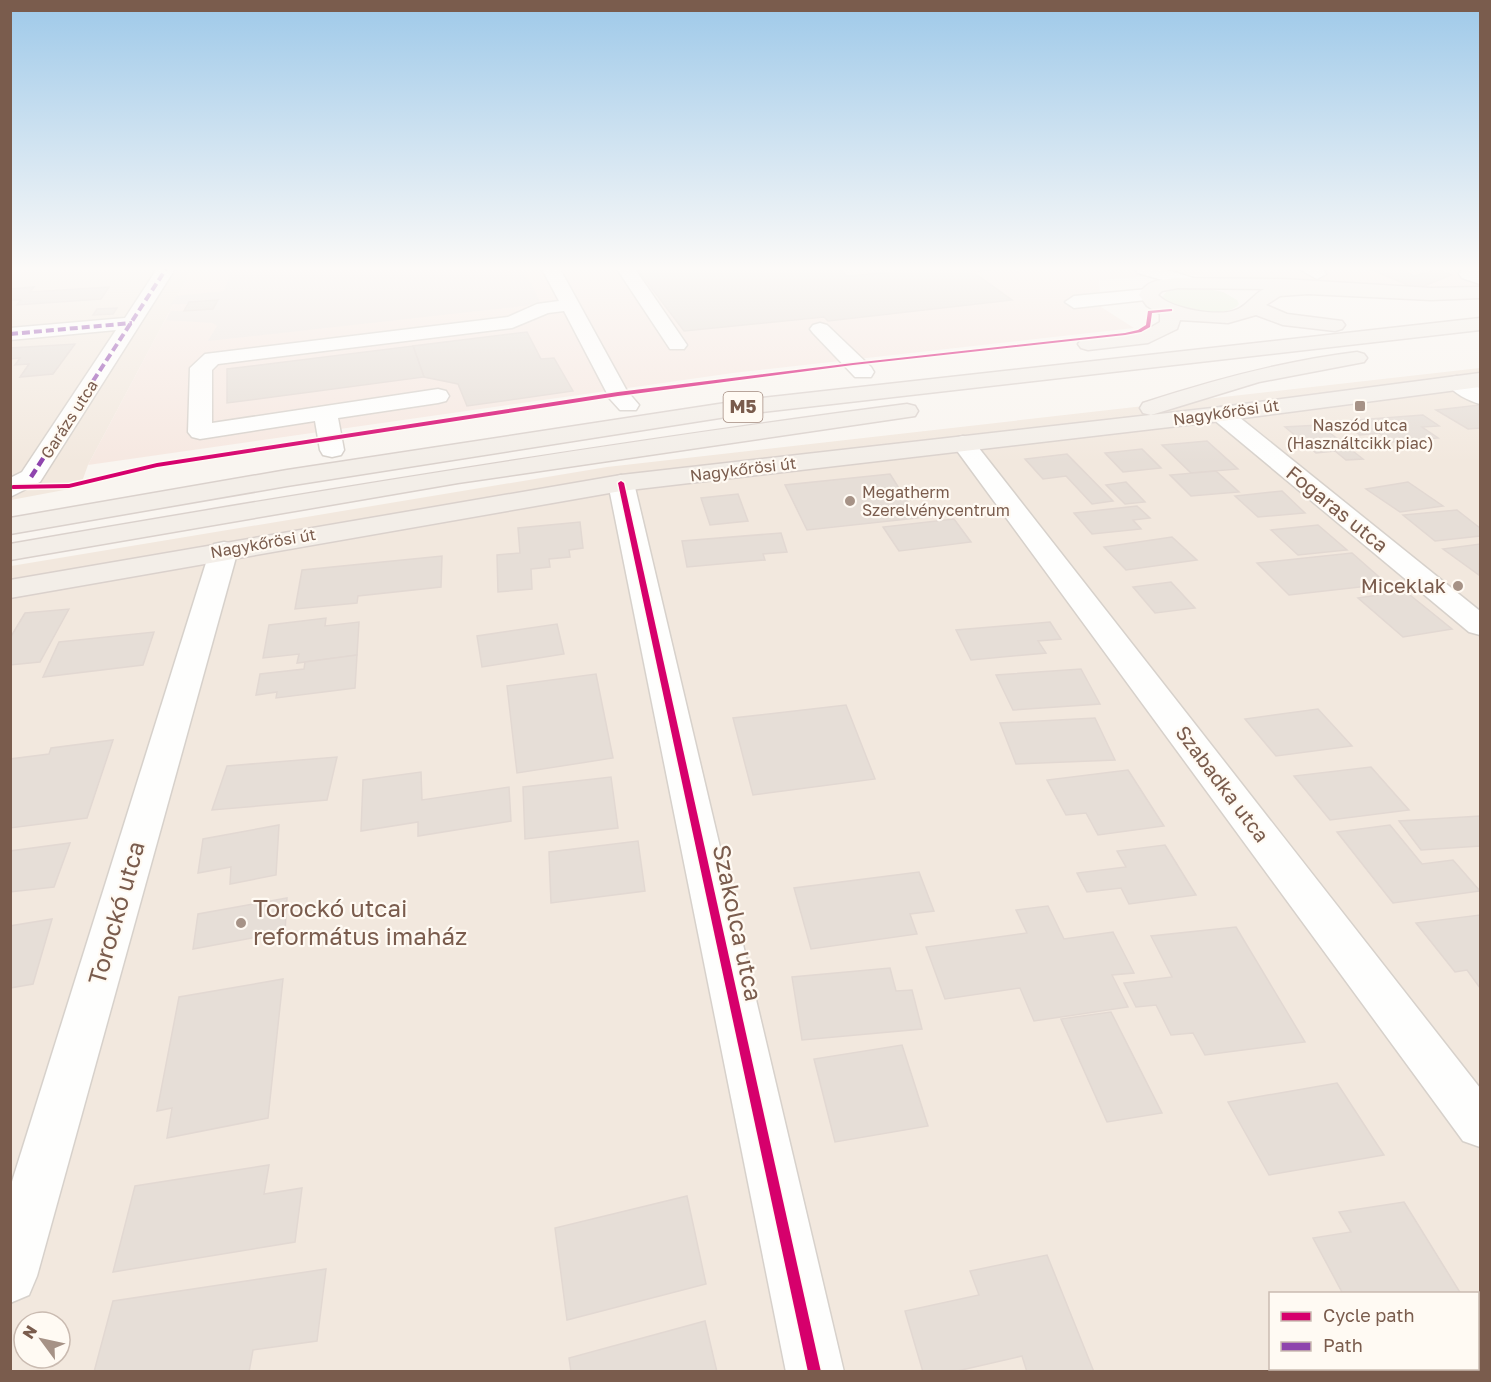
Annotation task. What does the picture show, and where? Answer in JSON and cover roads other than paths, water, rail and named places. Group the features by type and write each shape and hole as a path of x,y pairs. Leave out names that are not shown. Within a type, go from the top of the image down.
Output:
{"main road":[{"path":"10,518 169,478 332,450 628,405 1156,333"},
{"name":"M5","path":"10,526 287,478 745,407 1379,333"},
{"name":"M5","path":"1323,361 1379,356"},
{"path":"1087,429 1195,393 1323,361"},
{"name":"Nagykőrösi út","path":"10,552 348,493 669,443 1121,383 1323,361"},
{"name":"Nagykőrösi út","path":"10,590 224,550 621,483 1221,414 1469,381"}],"street":[{"name":"Garázs utca","path":"18,484 125,333"},
{"path":"415,333 224,356 204,363 201,368 200,432 438,396"},
{"path":"586,333 618,394 628,405"},
{"path":"669,333 677,345"},
{"path":"824,333 863,372"},
{"path":"1469,381 1480,397"},
{"path":"325,413 332,450"},
{"name":"Fogaras utca","path":"1221,414 1480,626"},
{"name":"Szabadka utca","path":"963,443 1480,1125"},
{"name":"Szakolca utca","path":"621,483 815,1371"},
{"name":"Torockó utca","path":"10,1276 224,550"}],"place":[{"name":"Naszód utca (Használtcikk piac)","path":"1360,406"},
{"name":"Megatherm Szerelvénycentrum","path":"850,501"},
{"name":"Miceklak","path":"1458,586"},
{"name":"Torockó utcai református imaház","path":"241,923"}]}
